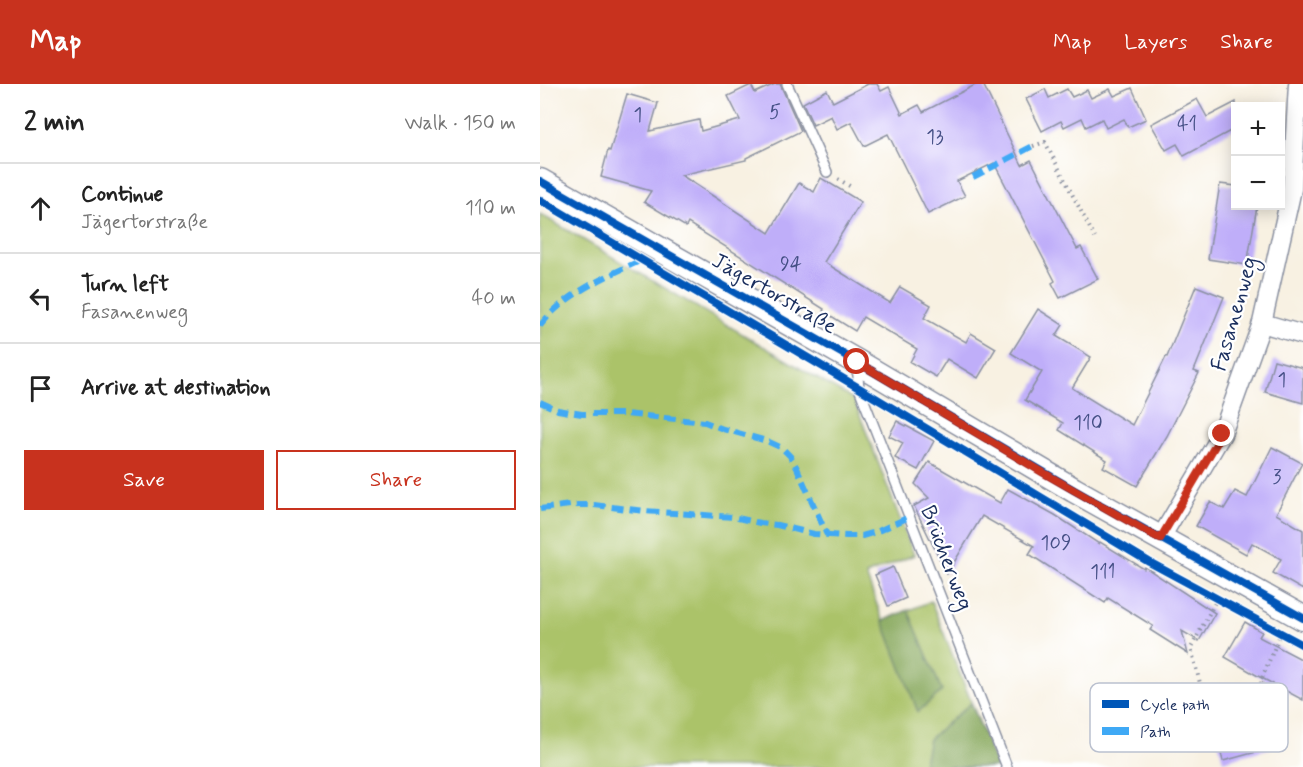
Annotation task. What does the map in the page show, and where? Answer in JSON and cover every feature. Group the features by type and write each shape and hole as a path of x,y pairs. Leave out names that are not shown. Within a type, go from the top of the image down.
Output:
{"street":[{"name":"Fasanenweg","path":"1160,539 1222,434 1262,323 1292,189 1298,84"},
{"name":"Jägertorstraße","path":"540,181 857,362 1042,472 1303,618"},
{"path":"1262,323 1303,335"}],"lane":[{"path":"787,84 827,172"},
{"name":"Brücherweg","path":"857,362 859,388 1007,767"}],"path":[{"path":"1033,146 1045,142 1095,238"},
{"path":"1200,683 1191,648 1217,599"},
{"path":"1261,683 1280,633"}],"green space":[{"path":"540,214 854,400 914,555 866,575 883,621 931,601 997,767 540,767"},
{"path":"908,610 942,691 918,712 883,621"},
{"path":"971,703 997,767 923,767 929,739"}],"building":[{"path":"780,84 801,131 746,160 681,175 769,233 799,183 814,192 821,178 861,202 824,262 890,303 900,287 931,305 924,318 966,342 971,333 996,348 978,378 947,359 936,377 910,362 917,349 863,317 855,331 688,223 686,227 644,202 651,191 601,177 627,94 658,103 650,131 699,120 701,131 740,120 728,96 751,85 755,93"},
{"path":"868,84 877,84 881,91 889,87 902,114 919,105 923,112 977,84 983,84 1022,165 1031,160 1077,249 1081,247 1098,279 1060,298 1052,283 1055,281 994,163 957,181 965,196 928,214 888,134 864,146 851,122 837,129 831,116 813,125 803,103 827,90 833,102"},
{"path":"1132,88 1146,119 1128,127 1124,119 1106,128 1102,119 1086,127 1082,118 1064,127 1061,121 1042,131 1026,99 1045,89 1049,98 1067,89 1072,97 1087,90 1091,98 1110,89 1114,96"},
{"path":"1197,99 1207,117 1231,105 1231,131 1184,156 1177,144 1166,150 1151,124"},
{"path":"1220,184 1231,185 1231,210 1256,210 1247,265 1208,259"},
{"path":"1196,286 1224,297 1194,371 1199,373 1167,436 1137,486 1103,467 1107,460 1059,430 1063,423 1025,400 1042,372 1011,353 1038,309 1063,325 1056,336 1091,357 1072,388 1132,425 1167,357"},
{"path":"1274,360 1303,368 1303,403 1265,392"},
{"path":"897,421 934,441 918,470 895,458 903,443 889,436"},
{"path":"1272,447 1302,463 1276,514 1303,530 1303,590 1273,573 1281,559 1252,543 1246,554 1196,526 1210,502 1224,509 1235,491 1247,497"},
{"path":"929,462 1000,503 1008,489 1055,515 1099,544 1100,542 1144,569 1145,567 1215,613 1199,641 1182,631 1188,654 1150,630 1153,626 1108,598 1105,603 1029,554 1034,546 982,516 947,574 914,506 929,498 915,484"},
{"path":"893,567 906,598 888,606 875,575"},
{"path":"1245,622 1262,632 1259,637 1303,660 1303,700 1288,692 1288,683 1271,683 1225,657"},
{"path":"1221,752 1256,752 1223,761"}],"marked path":[{"path":"973,177 1033,146"},
{"path":"540,326 561,304 574,295 601,279 642,260"},
{"path":"540,402 558,410 582,414 625,414 705,422 767,441 782,448 790,456 827,535"},
{"path":"540,509 594,505 733,517 814,534 847,536 862,536 876,532 909,517"}],"cycle path":[{"path":"540,181 857,362 1074,490 1303,618"},
{"path":"540,200 1149,562 1303,645"}],"route":[{"path":"857,362 1160,539 1222,434"}]}
